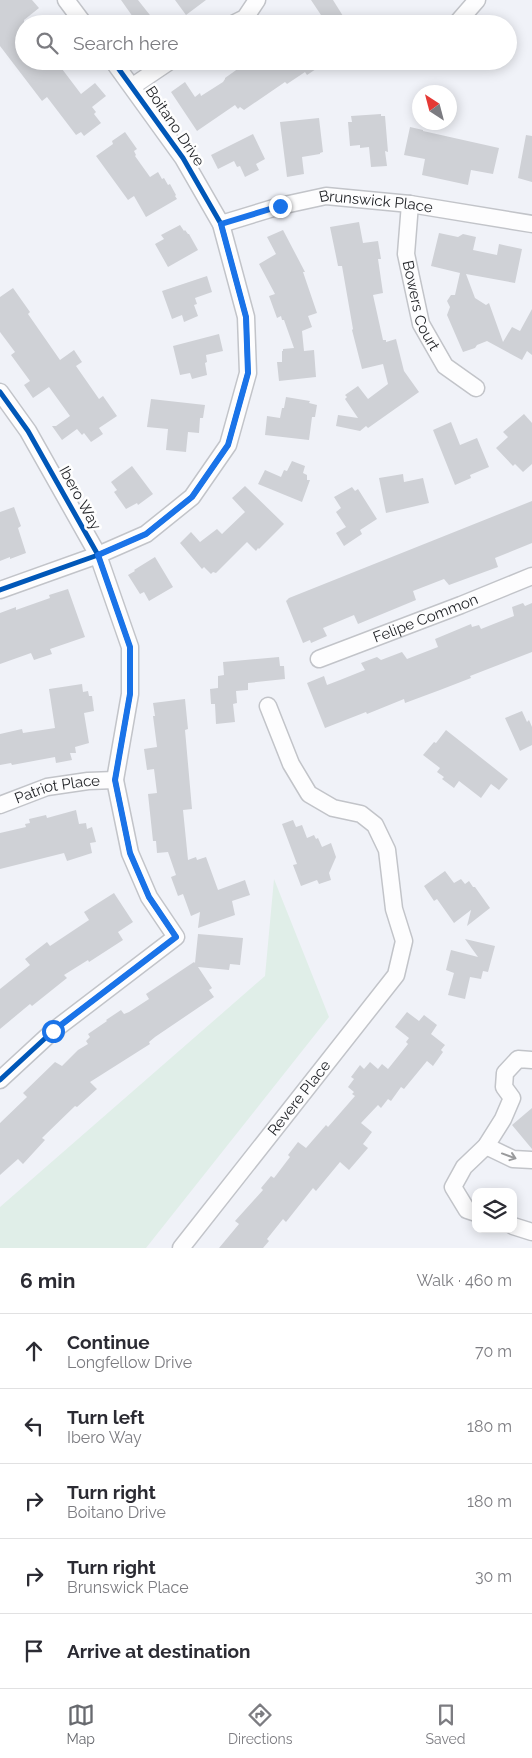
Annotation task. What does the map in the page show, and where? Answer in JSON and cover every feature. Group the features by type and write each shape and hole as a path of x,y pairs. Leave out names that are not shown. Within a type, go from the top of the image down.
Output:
{"street":[{"path":"66,0 77,15"},
{"path":"246,15 257,0"},
{"path":"463,15 477,0"},
{"name":"Boitano Drive","path":"0,590 98,555 146,534 192,497 228,445 248,373 246,317 221,224 183,158 120,70"},
{"path":"133,86 157,70"},
{"name":"Brunswick Place","path":"221,224 280,206 326,196 410,204 532,224"},
{"name":"Bowers Court","path":"410,204 406,254 421,324 446,366 476,388"},
{"name":"Ibero Way","path":"0,392 28,431 98,555 130,647 130,694 115,780 130,853 149,897 176,937 53,1031 0,1080"},
{"name":"Felipe Common","path":"319,659 532,576"},
{"name":"Revere Place","path":"181,1248 396,975 404,941 394,909 386,850 376,824 361,814 333,808 309,794 291,764 268,706"},
{"name":"Patriot Place","path":"0,805 47,787 88,781 115,780"},
{"path":"472,1212 467,1210 453,1187 464,1166 486,1146 503,1119 512,1098 504,1088 505,1073 518,1059 532,1060"},
{"path":"486,1146 513,1158 532,1160"},
{"path":"517,1227 532,1232"}],"shaded area":[{"path":"274,879 329,1017 146,1248 0,1248 0,1207 265,976"}],"building":[{"path":"0,0 32,0 39,8 30,15 15,15 15,66 0,46"},
{"path":"121,0 138,0 150,15 132,15"},
{"path":"175,0 206,0 186,15"},
{"path":"311,0 333,0 342,15 321,15"},
{"path":"18,70 63,70 81,94 95,83 106,96 92,107 96,112 94,114 101,123 84,136 81,132 76,135 47,97 42,101"},
{"path":"236,70 314,70 307,75 305,72 287,84 285,82 244,110 240,107 238,109 235,105 197,131 171,92 185,82 195,97 200,93 201,96 223,82 225,78"},
{"path":"381,114 381,116 385,116 388,152 385,151 387,166 371,167 369,147 360,148 360,145 350,146 348,122 352,122 351,116"},
{"path":"319,118 323,152 302,157 304,174 287,177 280,122"},
{"path":"410,127 412,130 423,130 499,148 493,174 471,170 468,185 422,175 425,159 404,155"},
{"path":"125,132 137,149 134,151 135,156 150,177 158,172 168,185 170,184 177,199 146,217 134,196 128,200 96,156 113,144 112,141"},
{"path":"253,134 265,159 256,164 259,170 245,177 240,166 237,167 234,161 218,169 211,155"},
{"path":"526,135 532,136 532,182 518,178"},
{"path":"359,222 363,243 378,241 381,259 378,259 383,293 373,295 383,340 386,340 386,342 396,339 404,371 419,392 368,428 366,426 360,431 336,426 338,415 358,418 345,399 347,397 345,395 358,386 368,399 388,384 383,364 362,369 352,330 342,266 338,266 330,227"},
{"path":"180,225 189,234 198,250 168,267 155,244 164,239 161,235"},
{"path":"283,230 305,272 303,272 317,313 308,316 312,327 302,331 304,351 314,350 316,377 279,381 277,362 282,362 282,351 283,349 294,348 284,320 282,320 281,316 277,318 269,296 275,294 259,264 276,254 267,237"},
{"path":"439,233 458,237 463,234 476,237 473,250 497,255 499,244 522,249 515,283 466,274 475,298 486,305 489,303 503,342 512,327 520,331 532,309 532,355 527,351 522,360 487,341 463,352 447,315 450,307 447,301 451,295 455,295 460,273 431,266"},
{"path":"207,276 212,292 195,298 197,304 194,305 198,316 184,322 182,315 172,319 162,291"},
{"path":"13,288 30,312 28,314 60,360 74,350 82,362 76,366 99,399 103,396 117,416 99,428 103,434 91,442 84,433 82,435 77,429 62,440 52,426 56,426 70,416 49,387 33,398 24,385 30,381 11,355 15,352 0,332 0,297"},
{"path":"219,334 223,351 206,355 207,375 192,379 190,373 180,375 173,346"},
{"path":"286,397 310,401 309,403 317,405 315,417 312,417 309,440 265,435 267,416 280,418"},
{"path":"151,399 205,405 203,418 200,418 199,433 188,432 186,452 166,450 168,429 147,427"},
{"path":"524,414 532,423 532,464 523,472 515,464 513,466 496,448 508,437 503,432"},
{"path":"451,422 460,445 477,438 489,467 470,475 471,478 455,485 433,430"},
{"path":"292,461 305,466 303,473 307,475 307,480 310,480 302,502 258,484 265,470 281,477 284,470 287,471"},
{"path":"132,466 153,494 138,505 137,503 126,509 114,492 117,490 111,482"},
{"path":"403,474 404,482 423,478 429,503 386,513 379,478"},
{"path":"245,486 284,524 259,549 256,551 247,542 216,573 213,572 211,574 204,567 202,569 180,543 191,532 200,542 217,529 222,534 245,512 232,498"},
{"path":"352,487 355,491 358,489 377,519 360,530 362,534 344,546 336,533 346,527 336,512 341,508 334,497"},
{"path":"532,501 532,543 495,558 498,567 449,585 444,579 413,591 416,600 358,624 354,615 323,628 327,636 311,643 310,640 303,643 286,601 289,598"},
{"path":"14,507 21,526 18,528 26,553 0,561 0,512"},
{"path":"155,557 173,587 149,601 144,592 140,594 128,575"},
{"path":"68,589 85,637 50,649 52,654 34,660 31,653 0,664 0,613 16,607 16,610 50,598 49,595"},
{"path":"523,603 525,606 532,603 532,652 405,703 404,699 325,728 307,683 324,676 327,685 365,670 361,663 377,657 381,660 402,652 407,659 438,647 435,639 471,624 472,627 479,625 481,629 514,616 512,607"},
{"path":"279,657 280,666 284,666 285,679 248,683 248,690 236,691 237,703 233,704 235,722 216,724 215,704 211,704 210,689 218,688 218,676 224,675 223,662"},
{"path":"82,684 83,692 88,691 89,696 92,696 94,711 84,713 89,743 75,747 76,753 70,753 72,760 56,763 55,757 12,765 11,763 0,765 0,734 22,729 23,733 55,728 49,689"},
{"path":"185,699 188,729 185,730 192,809 183,810 188,860 196,857 197,860 206,857 218,890 245,880 250,895 232,901 235,915 198,928 200,912 191,916 183,894 178,896 171,877 176,875 168,852 157,853 156,841 153,841 148,794 157,793 154,769 147,770 144,749 157,747 153,703"},
{"path":"522,711 527,722 529,720 532,727 532,745 520,751 505,718"},
{"path":"446,730 508,779 499,790 491,784 481,798 459,781 454,788 442,779 444,777 437,772 440,768 423,755"},
{"path":"76,810 79,824 86,823 87,829 92,827 96,842 90,843 92,853 67,861 64,853 0,869 0,833 26,827 25,824 30,823 29,819 46,815 47,818"},
{"path":"293,820 296,827 302,825 307,838 314,835 316,839 318,838 322,847 331,843 336,857 329,873 331,880 319,884 317,880 301,886 293,865 297,864 282,824"},
{"path":"445,871 454,883 461,879 465,884 469,881 490,908 467,926 471,910 454,923 437,899 434,901 424,886"},
{"path":"114,893 133,922 118,932 123,940 89,962 88,960 64,975 67,978 32,1006 30,1004 0,1029 0,989 30,965 25,959 47,942 50,946 89,920 84,912"},
{"path":"198,934 243,938 240,965 230,964 229,970 198,967 212,988 209,990 214,997 155,1037 149,1042 150,1044 90,1082 97,1089 77,1107 75,1106 42,1138 45,1140 23,1164 18,1159 0,1175 0,1123 27,1097 23,1093 55,1062 62,1066 78,1050 88,1044 86,1041 90,1037 88,1034 106,1020 121,1010 124,1014 129,1012 149,999 146,994 195,963"},
{"path":"465,939 495,946 488,972 483,971 481,979 470,977 465,999 448,995 454,973 446,970 451,950 478,957"},
{"path":"407,1012 419,1021 424,1015 437,1025 431,1034 445,1045 441,1050 443,1052 433,1066 427,1061 404,1089 401,1087 391,1101 388,1099 381,1108 378,1105 361,1123 372,1132 363,1144 368,1148 349,1170 340,1162 316,1191 313,1188 286,1222 283,1219 267,1239 269,1241 263,1248 219,1248 239,1224 235,1221 263,1190 261,1188 271,1176 274,1178 290,1157 288,1155 298,1142 306,1148 326,1125 328,1127 355,1096 352,1094 354,1092 348,1087 354,1079 351,1077 360,1065 364,1069 370,1062 378,1069 382,1064 388,1069 408,1044 406,1042 409,1038 395,1027"},
{"path":"532,1108 532,1149 512,1125"}],"cycle path":[{"path":"0,590 98,555 146,534 192,497 228,445 248,373 246,317 221,224 183,158 119,70"},
{"path":"0,392 28,431 98,555 130,647 130,694 115,780 130,853 149,897 176,937 53,1031 0,1080"}],"route":[{"path":"53,1031 176,937 149,897 130,853 115,780 130,694 130,647 98,555 146,534 192,497 228,445 248,373 246,317 221,224 280,206"}]}
